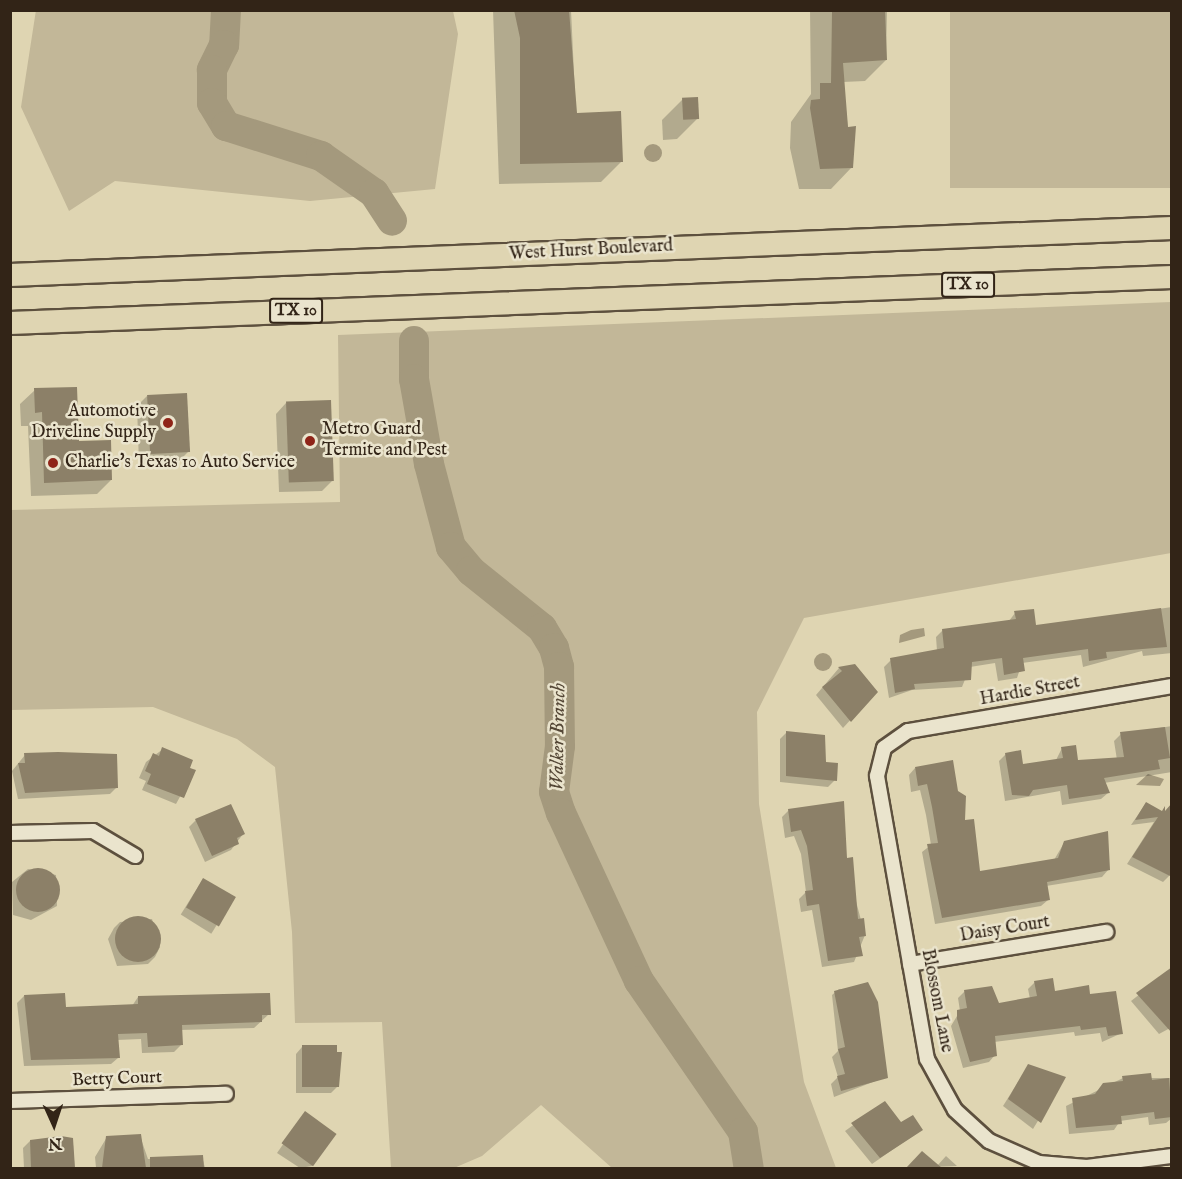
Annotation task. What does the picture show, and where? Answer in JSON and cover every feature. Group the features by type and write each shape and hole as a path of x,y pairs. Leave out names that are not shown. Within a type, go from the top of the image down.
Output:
{"main road":[{"name":"West Hurst Boulevard","path":"10,275 1172,228"},
{"name":"TX 10","path":"10,323 1172,277"}],"street":[{"name":"Hardie Street","path":"895,738 1172,686"},
{"name":"Blossom Lane","path":"895,738 884,748 877,776 910,964 932,1069 954,1110 989,1141 1039,1163 1063,1167 1172,1156"},
{"path":"10,833 93,831 135,856"},
{"name":"Daisy Court","path":"910,964 1106,932"},
{"name":"Betty Court","path":"10,1101 226,1094"}],"shaded area":[{"path":"36,10 453,11 458,34 435,189 310,201 115,181 69,211 21,107"},
{"path":"950,11 1171,11 1171,188 950,188"},
{"path":"653,144 659,147 662,153 659,159 653,162 647,159 644,153 647,147"},
{"path":"1171,302 1171,553 804,618 757,712 759,804 804,1082 836,1168 612,1168 541,1105 482,1156 454,1168 391,1168 382,1022 295,1023 292,932 275,767 237,739 153,707 11,710 11,510 340,502 338,335"},
{"path":"924,628 925,636 899,643 900,635"},
{"path":"823,653 829,656 832,662 829,668 823,671 817,668 814,662 817,656"},
{"path":"1148,774 1164,779 1160,786 1136,785"}],"building":[{"path":"514,10 569,10 577,113 621,111 623,162 520,164 520,38"},
{"path":"885,10 887,60 843,63 848,127 856,126 853,168 820,169 810,108 811,100 820,99 820,83 831,83 832,12"},
{"path":"698,97 699,119 683,120 682,98"},
{"path":"77,387 79,441 111,440 112,480 44,483 42,412 35,413 34,388"},
{"name":"Automotive Driveline Supply","path":"187,393 190,452 150,454 147,395"},
{"name":"Metro Guard Termite and Pest","path":"331,400 334,481 289,483 286,402"},
{"path":"1161,608 1167,647 1106,652 1107,658 1089,661 1088,649 1023,658 1025,671 1004,675 1002,658 972,662 971,680 914,684 915,689 895,693 890,658 944,648 942,629 1016,619 1014,611 1034,609 1036,625"},
{"path":"855,664 878,692 851,722 822,687 842,671 838,667"},
{"path":"1165,727 1170,758 1158,760 1160,769 1104,778 1110,793 1069,799 1067,785 1033,790 1029,796 1012,795 1005,753 1021,750 1023,764 1063,758 1061,747 1076,745 1078,760 1124,757 1120,732"},
{"path":"786,731 825,735 826,762 838,763 837,781 786,776"},
{"path":"162,747 193,760 190,768 196,770 184,798 147,784 151,774 145,771 153,753 159,756"},
{"path":"24,753 117,754 118,788 25,793 18,763 25,763"},
{"path":"953,760 958,791 966,796 965,820 974,819 980,871 1058,858 1064,841 1108,831 1110,870 1047,882 1050,900 942,918 927,844 938,843 932,807 927,784 918,786 915,767"},
{"path":"844,801 847,858 853,857 858,919 864,918 866,936 859,937 863,956 828,961 819,904 807,906 805,891 813,890 807,846 801,830 791,832 788,809"},
{"path":"1146,802 1162,811 1165,806 1165,811 1172,803 1172,877 1132,857 1158,817 1135,820"},
{"path":"231,804 245,834 237,838 239,844 212,856 195,819"},
{"path":"38,868 47,869 54,874 59,881 59,899 54,906 47,911 38,912 29,911 22,906 17,899 16,890 17,881 22,874 29,869"},
{"path":"203,878 236,897 219,926 186,907"},
{"path":"138,916 154,923 161,939 154,955 138,962 122,955 115,939 122,923"},
{"path":"1172,967 1172,1033 1136,993"},
{"path":"1053,978 1055,991 1089,985 1090,994 1116,991 1123,1034 1108,1036 1106,1027 1081,1030 1080,1026 995,1036 997,1056 970,1062 957,1019 957,1010 967,1008 964,990 992,986 999,1003 1037,996 1034,981"},
{"path":"868,982 878,1002 888,1078 841,1091 837,1076 845,1074 838,1049 845,1047 834,991"},
{"path":"65,993 66,1007 138,1004 138,996 270,993 271,1015 262,1015 262,1022 182,1025 183,1045 148,1047 147,1033 118,1034 120,1058 31,1060 24,995"},
{"path":"302,1045 337,1045 337,1052 342,1052 339,1087 302,1087"},
{"path":"1028,1064 1066,1077 1041,1123 1008,1099"},
{"path":"1151,1073 1152,1080 1169,1078 1172,1117 1155,1119 1154,1112 1121,1116 1122,1124 1076,1128 1072,1098 1095,1094 1103,1083 1123,1081 1122,1076"},
{"path":"885,1101 901,1122 913,1115 923,1130 880,1158 851,1123"},
{"path":"305,1111 337,1134 313,1166 281,1143"},
{"path":"141,1134 146,1168 102,1168 106,1136"},
{"path":"61,1136 73,1138 75,1168 31,1168 30,1140"},
{"path":"922,1151 942,1168 906,1168"},
{"path":"203,1155 204,1168 150,1168 150,1157"}],"waterway":[{"name":"Walker Branch","path":"226,10 224,45 212,70 212,103 226,126 321,156 374,193 392,221"},
{"name":"Walker Branch","path":"414,341 414,379 429,464 451,547 471,571 542,628 554,648 559,667 560,746 554,792 561,813 639,981 743,1132 749,1168"}],"place":[{"name":"Automotive Driveline Supply","path":"168,423"},
{"name":"Metro Guard Termite and Pest","path":"310,441"},
{"name":"Charlie's Texas 10 Auto Service","path":"53,463"}]}
